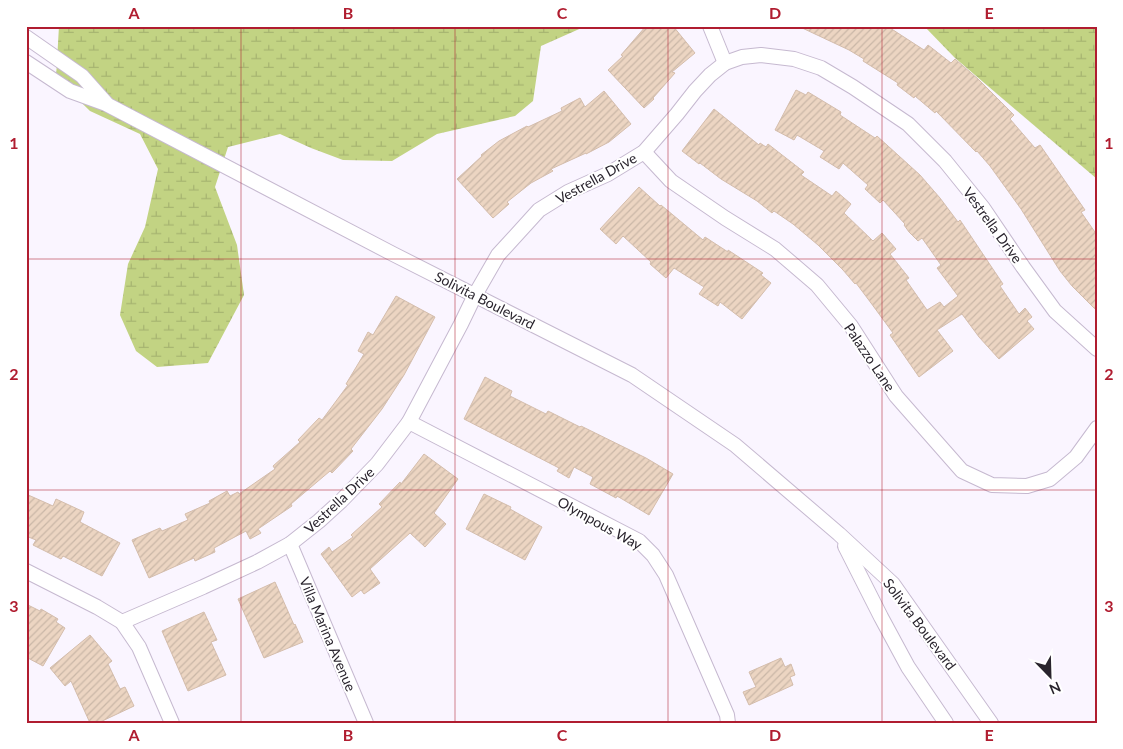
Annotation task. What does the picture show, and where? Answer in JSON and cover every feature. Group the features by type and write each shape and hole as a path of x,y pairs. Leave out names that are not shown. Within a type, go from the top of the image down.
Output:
{"street":[{"path":"710,26 725,63"},
{"name":"Solivita Boulevard","path":"26,37 82,76 106,104"},
{"name":"Vestrella Drive","path":"122,622 230,575 290,544 341,501 377,464 409,422 498,255 539,210 568,192 608,174 644,152 710,75 725,63 742,57 761,55 794,59 821,68 908,124 945,161 983,208 1055,311 1097,349"},
{"name":"Solivita Boulevard","path":"26,62 70,91 106,104 385,250 632,375 735,445 839,534 892,584 991,723"},
{"name":"Palazzo Lane","path":"644,152 671,181 775,249 817,285 851,326 896,396 962,471 992,485 1027,486 1050,479 1076,457 1097,428"},
{"name":"Olympous Way","path":"409,422 639,542 653,555 666,574 727,715 728,723"},
{"name":"Solivita Boulevard","path":"839,534 908,667 946,723"},
{"name":"Villa Marina Avenue","path":"290,544 366,723"},
{"path":"26,570 97,606 122,622 139,647 172,723"}],"green space":[{"path":"59,26 586,26 541,46 533,101 515,116 437,134 392,161 343,160 280,134 228,147 215,187 237,245 244,295 208,363 157,367 136,351 120,315 128,264 145,227 158,169 140,134 90,111 56,78"},
{"path":"924,26 1097,26 1097,179 955,58"}],"building":[{"path":"646,26 673,26 695,53 672,72 675,73 654,99 644,108 608,70 623,56 621,55"},
{"path":"798,26 887,26 924,50 928,45 951,63 955,59 978,79 1014,115 1010,119 1035,148 1040,145 1085,210 1081,212 1097,235 1097,311 1060,271 1021,209 990,166 936,111 935,113 915,96 914,98 897,85 898,83 863,61 864,59"},
{"path":"796,90 806,95 808,92 841,112 840,115 875,138 877,136 920,175 958,222 960,220 1003,284 1000,286 1019,314 1025,308 1032,317 1027,321 1034,329 999,359 962,314 937,330 953,351 919,377 890,335 893,333 856,283 818,245 793,224 774,211 772,213 682,151 714,109 759,145 760,143 766,147 768,144 804,172 801,175 832,196 836,191 851,204 844,213 873,241 882,233 896,249 890,254 909,278 906,280 927,310 940,302 944,307 958,296 937,268 941,265 922,238 918,241 883,200 880,203 865,189 868,185 843,163 839,169 820,157 824,151 797,135 794,140 775,130"},
{"path":"604,91 631,124 609,142 551,169 553,171 531,183 507,202 509,204 493,218 457,179 481,155 499,141 527,126 562,111 561,108 580,98 585,107"},
{"path":"639,187 703,240 705,237 728,252 728,250 763,273 761,275 771,283 742,319 720,302 718,306 699,294 704,287 674,268 666,278 623,236 616,244 600,229"},
{"path":"396,296 435,317 404,375 382,409 351,449 353,451 332,473 330,471 291,504 292,506 258,529 261,533 250,539 246,531 214,548 215,552 195,561 194,558 149,578 132,540 160,528 162,531 188,520 185,514 210,503 209,501 227,491 230,496 238,492 239,494 275,469 273,466 300,442 298,440 319,418 322,420 348,385 346,384 364,354 358,351 368,332 373,335"},
{"path":"485,377 512,391 510,396 546,414 548,411 581,426 646,458 673,474 649,515 617,496 616,498 590,484 593,477 574,467 569,478 557,471 559,468 464,419"},
{"path":"424,454 458,479 434,513 446,524 425,547 410,533 370,569 380,583 364,594 361,590 352,597 321,554 329,547 332,552 353,537 351,535 382,507 379,504 400,482 401,484"},
{"path":"26,494 53,506 56,499 84,512 80,522 120,543 102,576 63,556 61,559 33,545 36,540 26,536"},
{"path":"484,494 511,507 510,509 542,527 525,560 466,529"},
{"path":"275,582 303,642 264,658 238,599"},
{"path":"26,604 40,611 41,609 58,619 56,622 65,628 43,666 26,657"},
{"path":"204,612 217,640 211,642 226,675 188,691 162,631"},
{"path":"90,635 112,661 108,664 120,689 125,687 134,706 98,723 90,723 71,681 65,686 50,668"},
{"path":"781,658 785,667 791,664 795,675 790,677 793,685 749,705 743,692 756,687 749,672"}]}
